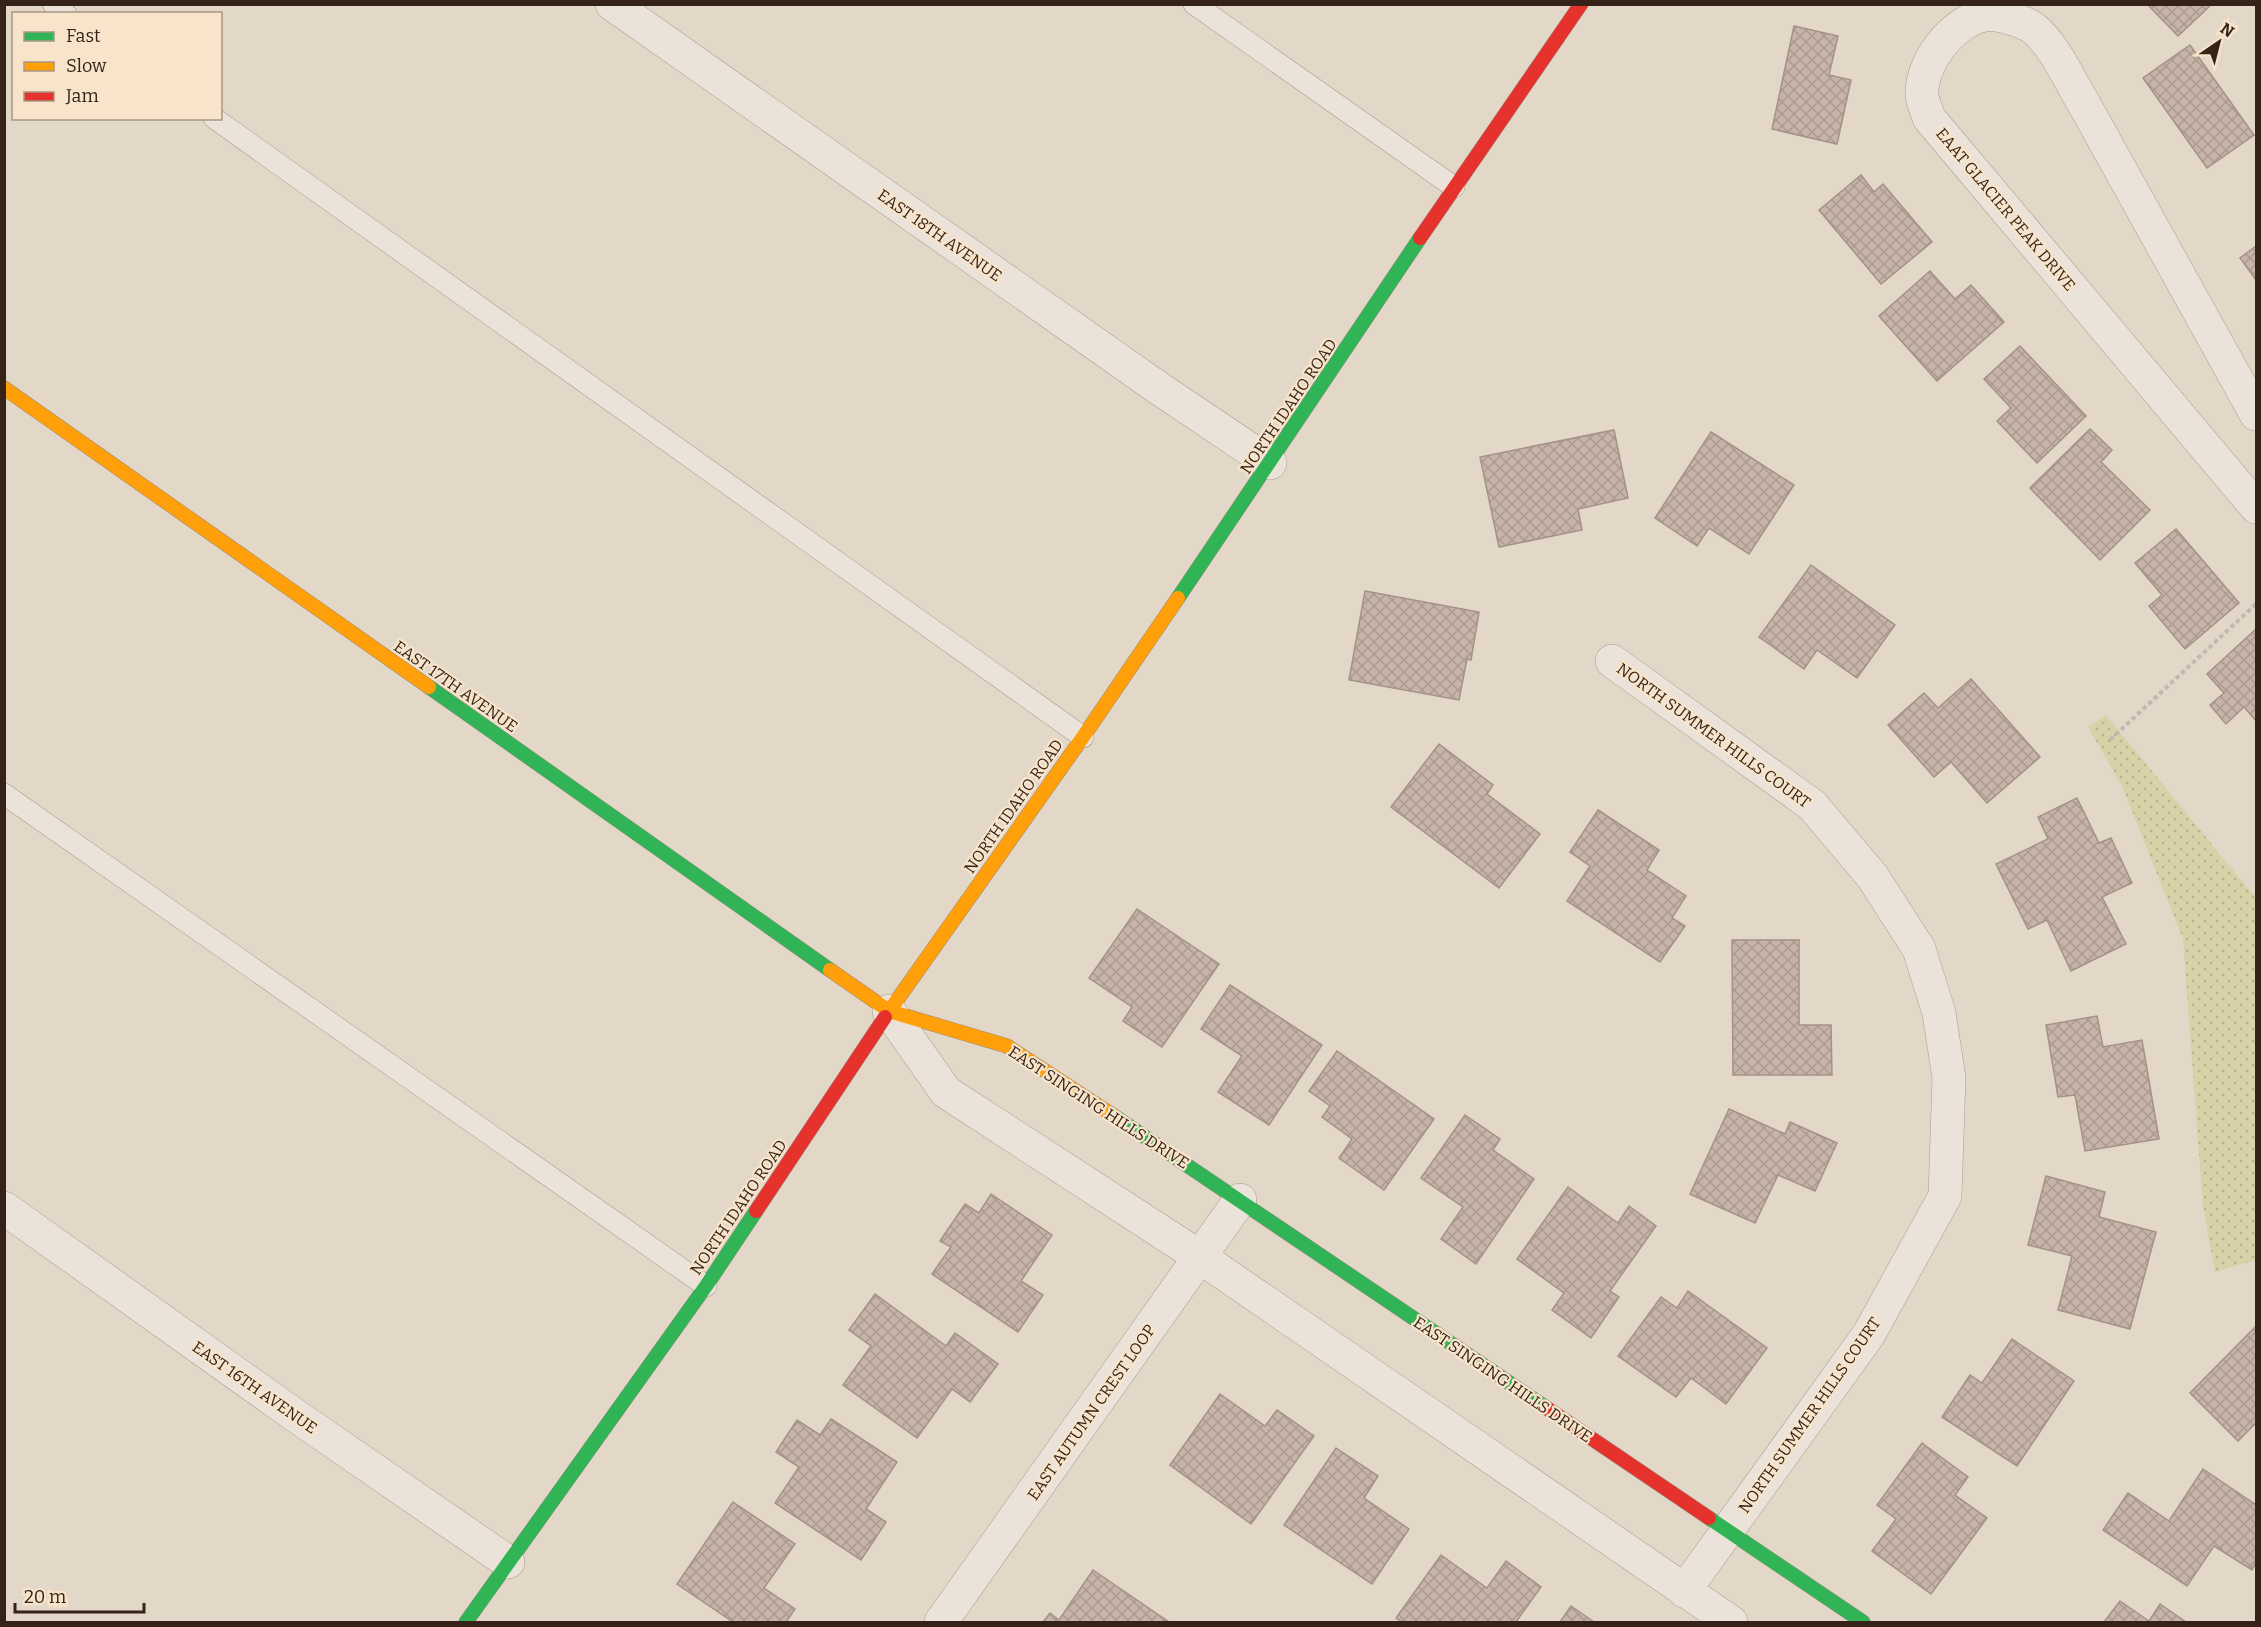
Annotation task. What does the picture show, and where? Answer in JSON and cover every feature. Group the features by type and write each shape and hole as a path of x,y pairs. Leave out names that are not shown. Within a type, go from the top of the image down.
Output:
{"street":[{"name":"EAST 18TH AVENUE","path":"612,4 1157,387 1270,463"},
{"name":"NORTH IDAHO ROAD","path":"466,1623 706,1286 889,1011 1083,736 1270,463 1454,187 1581,4"},
{"name":"EAAT GLACIER PEAK DRIVE","path":"2250,487 1929,118 1922,98 1927,67 1952,32 1985,15 2020,22 2032,28 2042,37 2084,104 2256,414"},
{"name":"EAST 17TH AVENUE","path":"4,388 889,1011"},
{"name":"NORTH SUMMER HILLS COURT","path":"1612,662 1812,805 1872,876 1919,949 1939,1013 1949,1078 1945,1196 1869,1334 1684,1591"},
{"name":"EAST SINGING HILLS DRIVE","path":"889,1011 1007,1046 1240,1200 1863,1623"},
{"path":"889,1011 946,1092 1200,1257 1731,1623"},
{"name":"EAST AUTUMN CREST LOOP","path":"941,1623 1240,1200"},
{"name":"EAST 16TH AVENUE","path":"4,1208 296,1416 508,1562"}],"lane":[{"path":"1194,4 1454,187"},
{"path":"217,120 1083,736"},
{"path":"4,794 706,1286"}],"path":[{"path":"2110,740 2256,604"}],"shaded area":[{"path":"2106,715 2256,898 2256,1260 2215,1272 2203,1206 2183,939 2122,786 2088,727"}],"building":[{"path":"2147,4 2212,4 2178,36"},
{"path":"1794,26 1838,36 1829,75 1851,80 1837,144 1772,129"},
{"path":"2190,45 2254,135 2207,168 2143,78"},
{"path":"1861,175 1874,192 1883,184 1932,242 1881,284 1819,210"},
{"path":"2256,246 2256,280 2240,258"},
{"path":"1930,271 1955,299 1971,285 2004,322 1937,381 1879,316"},
{"path":"2020,346 2086,416 2037,463 1997,421 2011,408 1984,379"},
{"path":"2090,429 2112,450 2101,462 2150,510 2100,560 2030,488"},
{"path":"1614,430 1628,498 1578,509 1582,530 1499,547 1480,457"},
{"path":"1711,432 1794,485 1749,554 1709,528 1697,546 1655,518"},
{"path":"2176,529 2239,603 2185,649 2149,606 2162,595 2135,563"},
{"path":"1811,565 1895,625 1857,678 1817,650 1804,669 1759,637"},
{"path":"1365,591 1479,612 1471,660 1467,659 1459,700 1349,680"},
{"path":"2255,630 2256,721 2244,707 2226,724 2210,705 2224,693 2207,674"},
{"path":"1971,679 2040,757 1987,803 1951,762 1934,777 1888,725 1924,693 1938,708"},
{"path":"1439,744 1493,785 1487,794 1540,834 1499,888 1391,807"},
{"path":"2077,798 2099,843 2111,838 2132,883 2102,897 2126,944 2071,971 2047,920 2028,929 1996,864 2048,839 2038,817"},
{"path":"1598,810 1659,850 1647,870 1686,896 1672,918 1685,926 1660,962 1567,901 1590,866 1570,852"},
{"path":"1137,909 1219,964 1162,1047 1123,1021 1132,1007 1089,978"},
{"path":"1732,940 1799,940 1799,1025 1831,1025 1832,1075 1733,1075"},
{"path":"1230,985 1322,1045 1269,1125 1218,1092 1242,1056 1201,1029"},
{"path":"2097,1016 2103,1047 2142,1040 2159,1139 2085,1151 2075,1095 2058,1097 2046,1025"},
{"path":"1337,1051 1434,1119 1384,1190 1339,1158 1352,1139 1322,1117 1330,1106 1309,1091"},
{"path":"1729,1109 1785,1134 1790,1122 1837,1143 1815,1191 1778,1175 1755,1223 1690,1194"},
{"path":"1465,1115 1500,1139 1493,1150 1534,1179 1476,1264 1441,1239 1463,1207 1421,1178"},
{"path":"2046,1176 2105,1192 2099,1217 2156,1232 2130,1329 2058,1310 2072,1256 2028,1245"},
{"path":"1568,1187 1618,1223 1629,1206 1656,1226 1610,1291 1619,1297 1591,1338 1552,1310 1564,1293 1517,1259"},
{"path":"991,1194 1052,1235 1021,1281 1043,1295 1018,1332 932,1274 951,1247 940,1241 965,1204 979,1213"},
{"path":"1688,1291 1767,1348 1726,1404 1691,1378 1676,1397 1618,1356 1661,1297 1677,1308"},
{"path":"875,1294 946,1346 955,1333 998,1364 970,1402 952,1389 917,1438 843,1385 871,1346 849,1330"},
{"path":"2256,1326 2256,1423 2238,1441 2190,1393"},
{"path":"2012,1339 2074,1381 2017,1466 1942,1417 1970,1375 1982,1383"},
{"path":"1220,1394 1265,1426 1277,1410 1314,1436 1251,1524 1170,1465"},
{"path":"831,1419 897,1462 866,1509 886,1522 861,1560 775,1503 799,1467 776,1452 797,1420 820,1435"},
{"path":"1922,1443 1968,1477 1955,1495 1987,1518 1931,1594 1872,1551 1896,1519 1877,1505"},
{"path":"1336,1448 1378,1476 1364,1498 1409,1529 1372,1584 1284,1525"},
{"path":"2203,1469 2256,1505 2256,1562 2252,1570 2214,1546 2187,1586 2103,1530 2128,1493 2169,1521"},
{"path":"733,1502 795,1544 764,1588 795,1609 786,1622 733,1622 677,1584"},
{"path":"1441,1555 1487,1588 1506,1561 1541,1587 1516,1622 1402,1622 1396,1618"},
{"path":"1093,1570 1169,1622 1043,1622 1050,1613 1059,1620"},
{"path":"2120,1601 2149,1621 2160,1604 2186,1622 2104,1622"},
{"path":"1571,1606 1594,1622 1560,1622"}],"traffic: fast":[{"path":"1178,598 1420,238"},
{"path":"429,687 830,970"},
{"path":"1114,1116 1545,1407"},
{"path":"466,1622 706,1286 756,1211"},
{"path":"1709,1518 1863,1622"}],"traffic: slow":[{"path":"4,388 429,687"},
{"path":"885,1017 1083,737 1178,598"},
{"path":"830,970 889,1011 1007,1046 1114,1116"}],"traffic: jam":[{"path":"1420,238 1581,4"},
{"path":"756,1211 885,1017"},
{"path":"1545,1407 1709,1518"}]}
